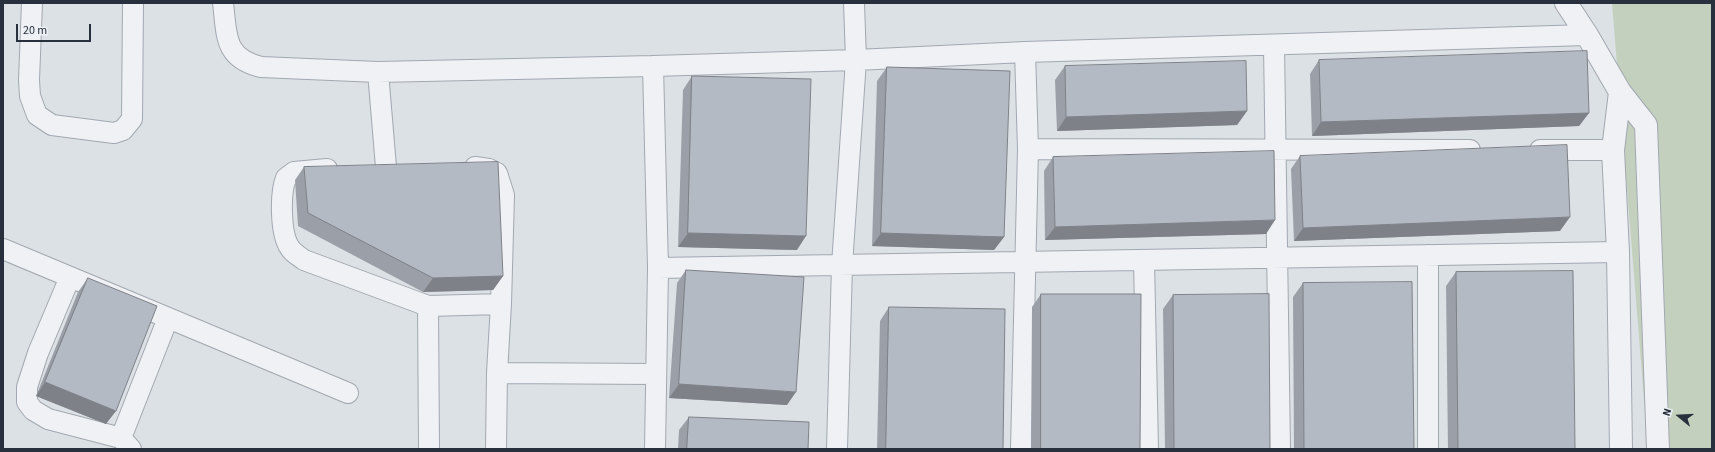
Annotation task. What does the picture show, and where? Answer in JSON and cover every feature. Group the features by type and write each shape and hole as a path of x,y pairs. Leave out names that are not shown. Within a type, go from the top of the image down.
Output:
{"street":[{"path":"32,3 29,80 30,96 36,115 52,125 114,133 123,130 132,119 133,3"},
{"path":"223,3 231,50 237,57 249,64 261,67 378,72 856,60 1025,52 1587,35"},
{"path":"837,449 842,265 856,60 854,3"},
{"path":"1566,3 1587,35 1620,92 1646,125 1658,449"},
{"path":"1274,45 1280,449"},
{"path":"1021,449 1028,149 1025,52"},
{"path":"654,66 658,268 655,449"},
{"path":"378,72 386,167"},
{"path":"1620,92 1613,150 1618,252 1621,449"},
{"path":"1028,149 1487,150"},
{"path":"1519,150 1613,150"},
{"path":"456,167 489,169 497,173 501,181 504,195 501,304 497,373 496,449"},
{"path":"342,168 312,169 294,172 286,178 282,196 286,241 290,248 304,260 428,306 501,304"},
{"path":"3,249 348,393"},
{"path":"658,268 1618,252"},
{"path":"1428,255 1428,449"},
{"path":"1144,260 1148,449"},
{"path":"70,277 38,353 27,387 27,402 33,410 48,419 126,444 168,318"},
{"path":"428,306 429,448"},
{"path":"497,373 656,374"}],"green space":[{"path":"1612,3 1712,3 1712,449 1648,449"}],"building":[{"path":"1587,51 1589,113 1321,122 1319,60"},
{"path":"1246,61 1247,111 1066,117 1065,66"},
{"path":"887,67 1010,71 1004,237 881,233"},
{"path":"692,76 811,79 806,236 688,233"},
{"path":"1567,145 1570,217 1303,228 1300,156"},
{"path":"1274,151 1275,220 1055,227 1053,157"},
{"path":"498,162 503,276 433,278 308,213 304,167"},
{"path":"686,270 804,277 796,392 679,384"},
{"path":"1573,271 1575,449 1458,449 1456,272"},
{"path":"88,278 157,306 116,411 45,382"},
{"path":"1412,282 1414,449 1304,449 1303,283"},
{"path":"1041,294 1141,294 1140,449 1041,449"},
{"path":"1269,294 1270,449 1174,449 1173,295"},
{"path":"889,307 1005,309 1003,449 886,449"},
{"path":"689,417 809,422 808,449 687,449"}]}
